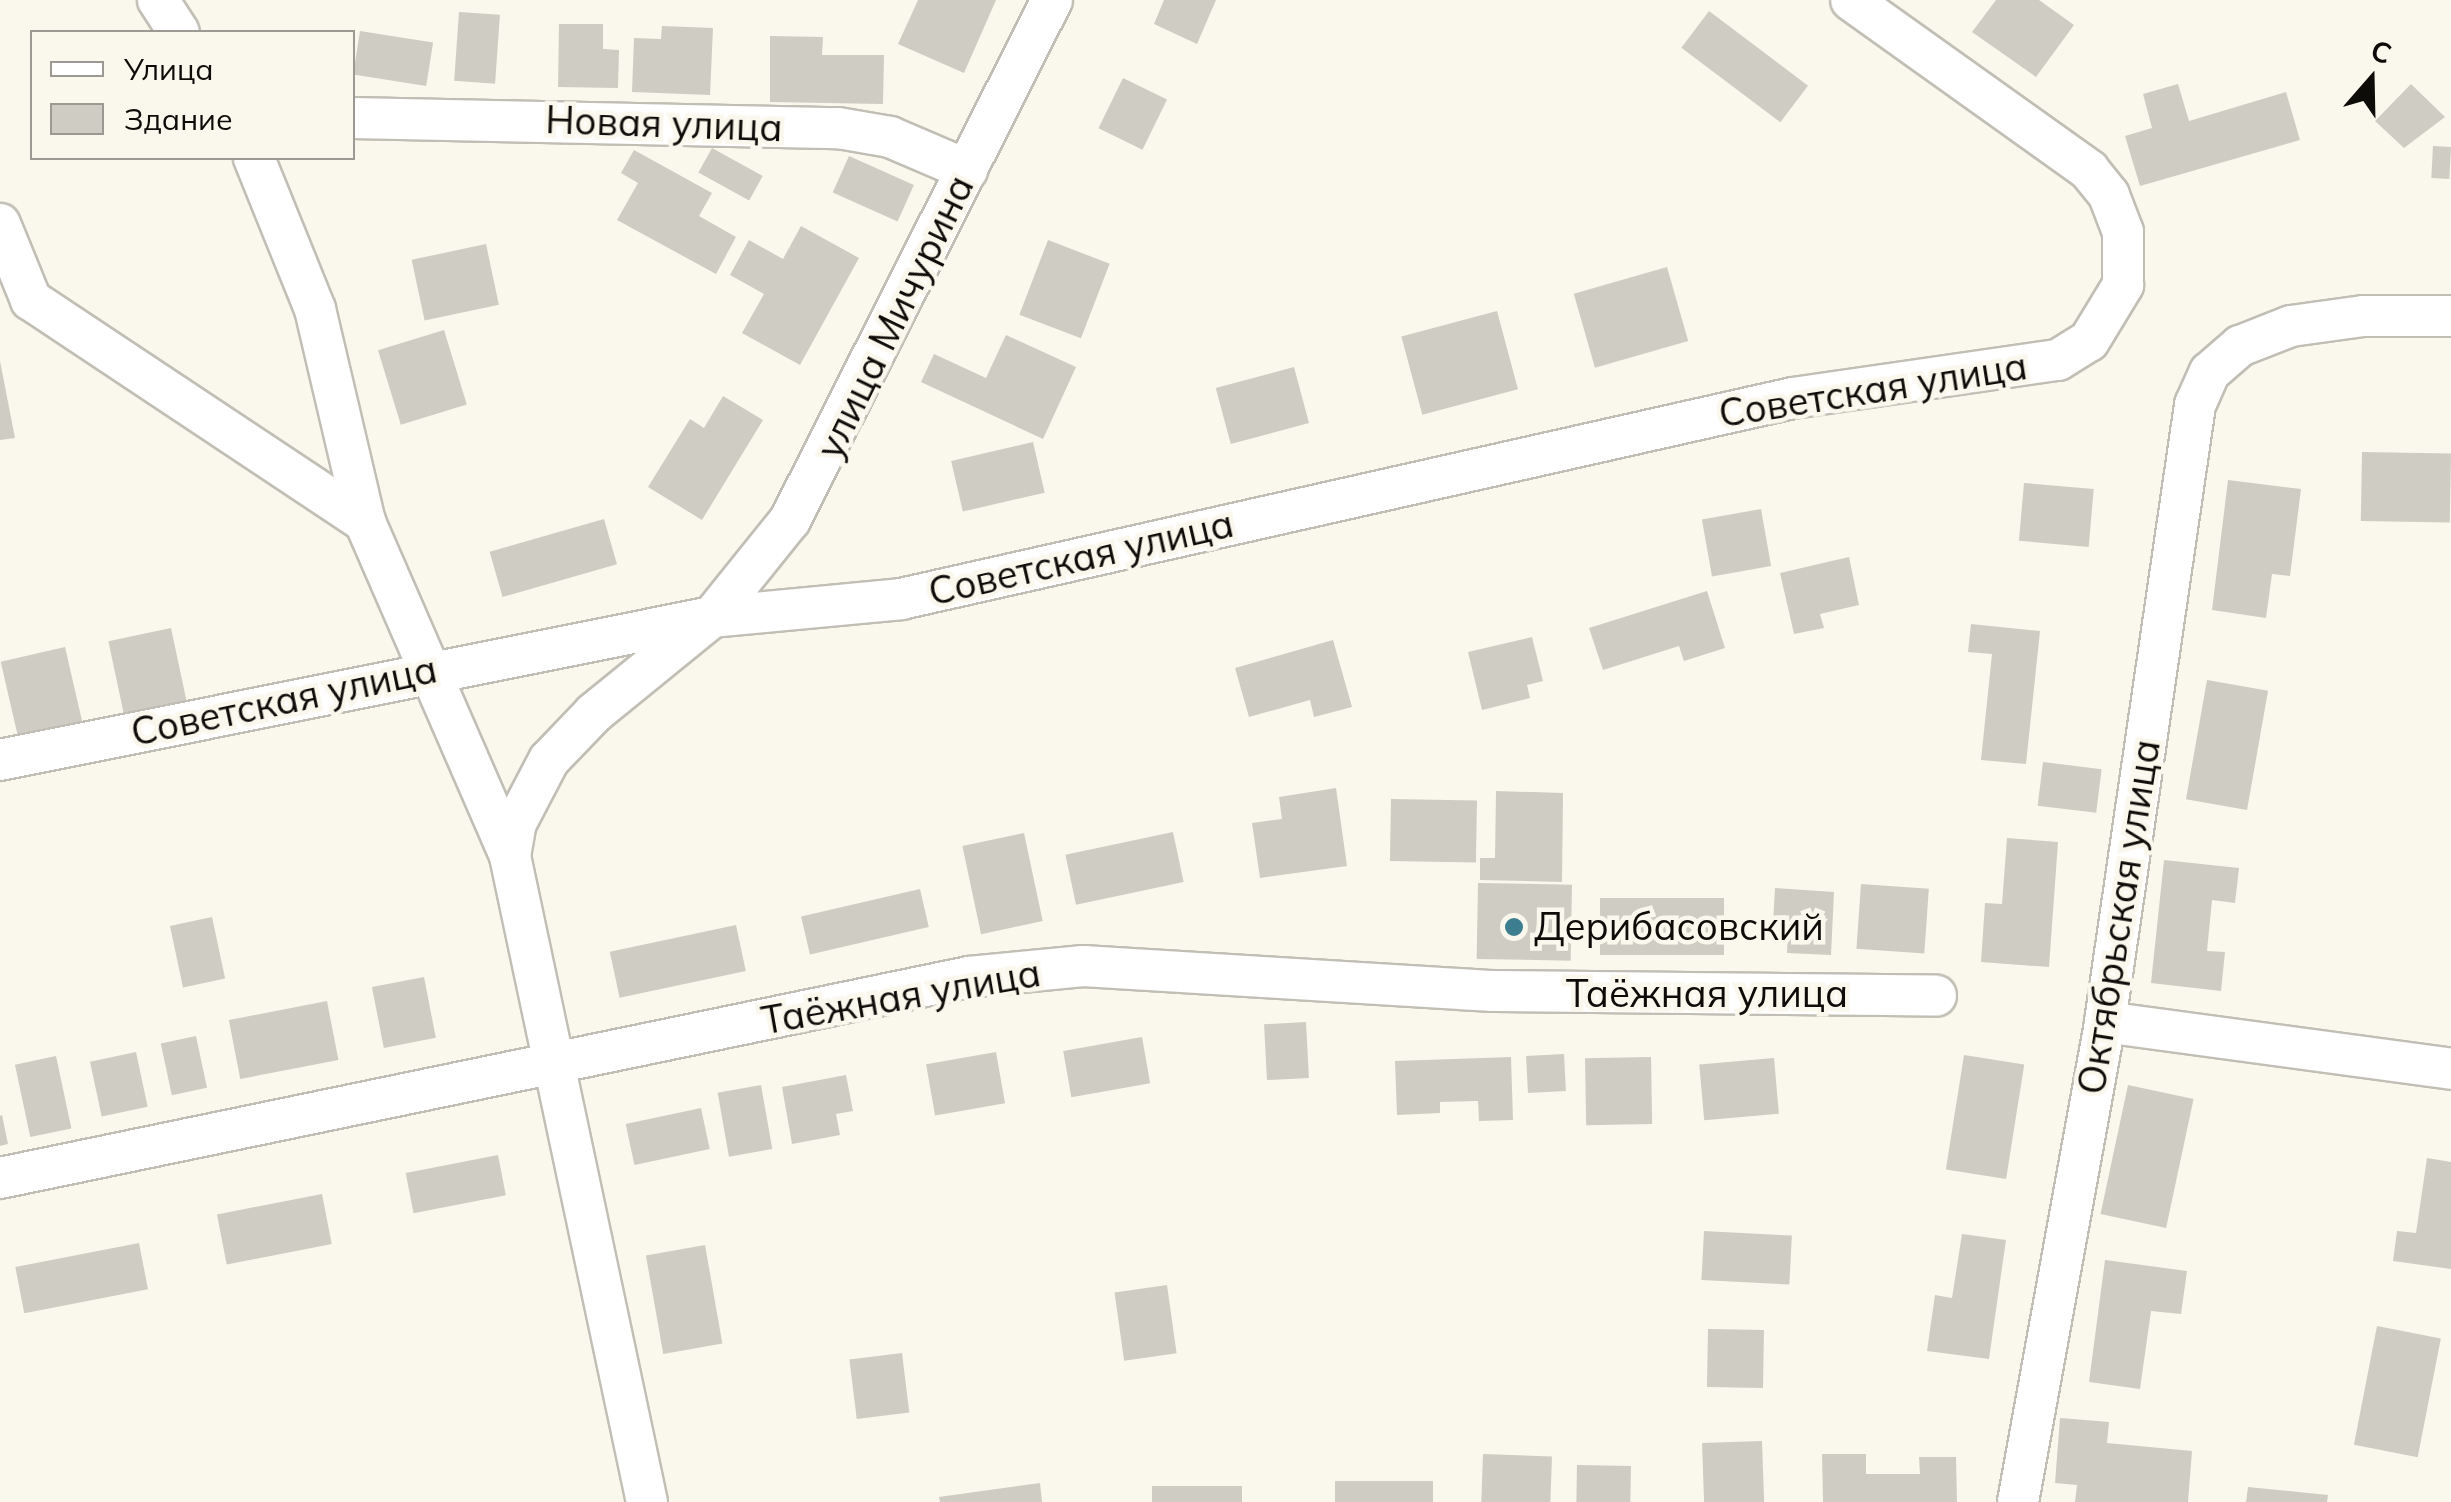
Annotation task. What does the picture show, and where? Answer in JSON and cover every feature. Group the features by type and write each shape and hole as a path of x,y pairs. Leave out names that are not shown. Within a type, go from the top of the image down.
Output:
{"street":[{"path":"158,0 178,30"},
{"name":"улица Мичурина","path":"510,856 516,822 549,760 594,713 712,616 758,567 825,460 1052,0"},
{"name":"Советская улица","path":"0,760 426,670 712,616 901,599 1793,398 2058,360 2089,341 2122,284 2124,232 2089,170 1852,0"},
{"name":"Новая улица","path":"355,118 838,128 890,137 968,170"},
{"path":"255,160 314,308 365,522 510,856 559,1066 647,1502"},
{"path":"0,224 16,303 365,522"},
{"name":"Октябрьская улица","path":"2018,1502 2105,1022 2195,406 2210,372 2240,346 2292,326 2345,318 2451,316"},
{"name":"Таёжная улица","path":"0,1178 559,1066 969,977 1082,966 1544,993 1936,996"},
{"path":"2105,1022 2451,1069"}],"building":[{"path":"918,0 996,0 964,73 898,44"},
{"path":"1164,0 1216,0 1197,44 1154,24"},
{"path":"1996,0 2039,0 2074,25 2036,77 1972,32"},
{"path":"1709,11 1808,86 1780,122 1681,48"},
{"path":"459,12 500,15 495,84 454,81"},
{"path":"559,24 603,24 603,49 619,50 618,88 558,87"},
{"path":"662,26 713,28 710,95 632,92 634,38 661,39"},
{"path":"360,31 433,43 426,86 355,75"},
{"path":"770,36 823,37 822,55 884,55 883,104 770,102"},
{"path":"1123,78 1167,99 1142,150 1098,128"},
{"path":"2178,84 2189,121 2286,92 2300,140 2140,186 2125,136 2152,128 2143,94"},
{"path":"2411,84 2445,117 2404,148 2375,121"},
{"path":"2433,146 2451,147 2449,179 2431,178"},
{"path":"712,148 763,176 749,201 698,172"},
{"path":"634,150 712,193 699,216 736,237 716,274 617,220 638,183 621,173"},
{"path":"849,156 914,185 898,221 833,193"},
{"path":"801,226 859,258 800,365 742,333 764,294 730,275 749,240 783,259"},
{"path":"1048,240 1110,264 1081,338 1019,315"},
{"path":"486,244 499,305 425,320 412,260"},
{"path":"1667,267 1688,341 1595,368 1574,294"},
{"path":"1497,311 1518,389 1422,415 1401,337"},
{"path":"444,330 467,405 401,425 378,350"},
{"path":"1006,335 1076,367 1043,439 921,382 934,354 986,378"},
{"path":"0,361 15,438 0,440"},
{"path":"1294,367 1309,423 1231,444 1216,388"},
{"path":"723,396 763,420 702,520 648,487 690,419 704,428"},
{"path":"1033,442 1045,493 963,512 951,461"},
{"path":"2362,452 2451,454 2450,523 2361,521"},
{"path":"2228,480 2301,489 2290,576 2272,574 2266,618 2212,610"},
{"path":"2024,483 2094,489 2089,547 2019,541"},
{"path":"1761,509 1771,566 1712,577 1702,519"},
{"path":"604,519 617,564 503,597 490,552"},
{"path":"1849,557 1859,605 1820,614 1824,628 1794,634 1780,573"},
{"path":"1707,591 1725,648 1684,661 1679,646 1603,670 1589,628"},
{"path":"1971,624 2040,631 2026,764 1981,760 1992,654 1968,652"},
{"path":"171,628 187,701 124,715 108,641"},
{"path":"1532,637 1543,681 1527,685 1530,698 1482,710 1468,652"},
{"path":"1333,640 1352,707 1314,717 1310,700 1249,717 1235,668"},
{"path":"65,647 83,726 19,741 1,662"},
{"path":"2207,680 2268,691 2247,810 2186,799"},
{"path":"2043,762 2102,769 2096,813 2038,806"},
{"path":"1336,788 1347,866 1260,878 1252,823 1282,819 1279,797"},
{"path":"1496,791 1563,793 1562,882 1480,880 1480,858 1495,858"},
{"path":"1391,799 1477,801 1476,862 1390,861"},
{"path":"1173,832 1184,882 1076,905 1065,855"},
{"path":"1024,833 1043,921 981,934 962,846"},
{"path":"2007,838 2058,842 2049,967 1981,962 1985,903 2002,904"},
{"path":"2164,860 2239,868 2235,903 2212,900 2207,951 2225,952 2221,991 2151,983"},
{"path":"1478,883 1572,885 1571,961 1477,959"},
{"path":"1861,884 1929,889 1924,954 1856,949"},
{"path":"1775,888 1834,892 1831,955 1787,953 1788,924 1773,923"},
{"path":"920,889 929,927 810,954 801,916"},
{"path":"1600,898 1724,898 1724,955 1600,955"},
{"path":"212,917 225,979 183,988 170,926"},
{"path":"736,925 746,971 620,998 610,952"},
{"path":"424,977 436,1038 384,1048 372,987"},
{"path":"327,1001 338,1060 240,1079 229,1020"},
{"path":"1306,1022 1309,1078 1267,1080 1264,1024"},
{"path":"196,1036 207,1088 172,1095 161,1043"},
{"path":"1142,1037 1150,1083 1071,1097 1063,1051"},
{"path":"136,1052 148,1107 102,1117 90,1062"},
{"path":"996,1052 1005,1103 935,1116 926,1064"},
{"path":"1564,1054 1566,1091 1528,1093 1526,1056"},
{"path":"1964,1055 2024,1065 2006,1179 1946,1170"},
{"path":"56,1056 71,1128 30,1137 15,1065"},
{"path":"1511,1057 1513,1120 1479,1121 1478,1101 1440,1102 1440,1113 1397,1115 1395,1061"},
{"path":"1651,1057 1652,1124 1586,1125 1585,1058"},
{"path":"1774,1058 1779,1114 1704,1120 1699,1065"},
{"path":"846,1075 853,1111 836,1114 840,1135 792,1144 782,1087"},
{"path":"761,1085 772,1149 729,1157 718,1093"},
{"path":"2128,1085 2194,1099 2166,1228 2101,1214"},
{"path":"701,1108 710,1149 634,1165 626,1124"},
{"path":"0,1116 8,1144 0,1146"},
{"path":"498,1155 506,1195 414,1213 406,1173"},
{"path":"2427,1158 2451,1162 2451,1269 2393,1261 2397,1231 2416,1233"},
{"path":"322,1194 332,1244 227,1264 217,1214"},
{"path":"1704,1231 1792,1236 1789,1285 1701,1280"},
{"path":"1962,1234 2006,1240 1989,1359 1927,1351 1935,1295 1952,1298"},
{"path":"139,1243 148,1289 24,1313 15,1267"},
{"path":"705,1245 722,1343 663,1354 646,1255"},
{"path":"2105,1260 2187,1271 2181,1314 2151,1311 2140,1389 2089,1382"},
{"path":"1167,1285 1177,1353 1124,1361 1115,1292"},
{"path":"2377,1326 2441,1338 2418,1457 2354,1445"},
{"path":"1708,1329 1764,1330 1763,1388 1707,1387"},
{"path":"902,1353 909,1413 857,1419 849,1359"},
{"path":"2060,1418 2109,1422 2107,1443 2192,1451 2188,1502 2075,1502 2077,1485 2055,1483"},
{"path":"1762,1441 1764,1502 1704,1502 1702,1443"},
{"path":"1483,1454 1552,1456 1550,1502 1481,1502"},
{"path":"1822,1454 1866,1454 1866,1474 1920,1474 1919,1457 1956,1457 1957,1502 1823,1502"},
{"path":"1577,1465 1631,1466 1630,1502 1576,1502"},
{"path":"1335,1481 1433,1481 1433,1502 1335,1502"},
{"path":"1040,1483 1042,1502 940,1502 939,1497"},
{"path":"1152,1486 1242,1486 1242,1502 1152,1502"},
{"path":"2248,1487 2328,1495 2327,1502 2246,1502"}],"place":[{"name":"Дерибасовский","path":"1514,927"}]}
